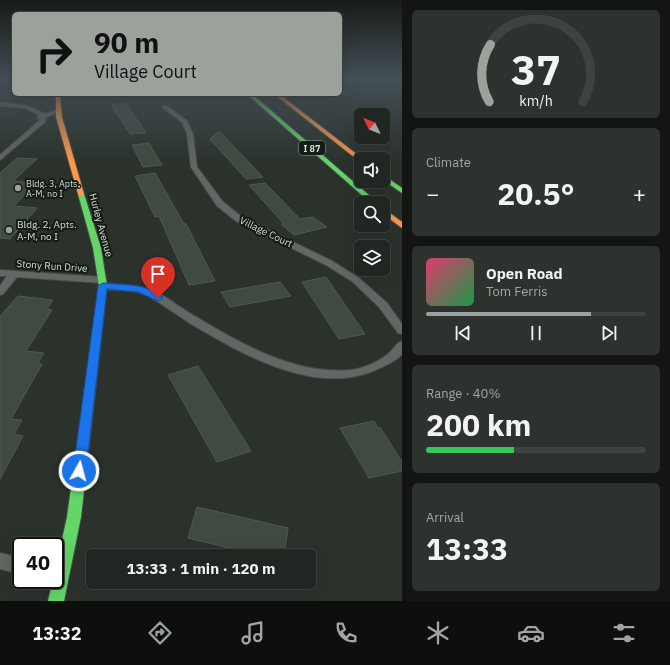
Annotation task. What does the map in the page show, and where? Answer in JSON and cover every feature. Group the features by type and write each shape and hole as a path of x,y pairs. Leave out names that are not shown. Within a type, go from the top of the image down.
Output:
{"main road":[{"name":"Hurley Avenue","path":"59,107 59,114 97,248 102,283 74,517 64,553"},
{"name":"I 87","path":"264,107 367,196"},
{"name":"I 87","path":"293,107 354,155"},
{"path":"390,182 402,191"},
{"path":"390,216 402,226"},
{"name":"Hurley Avenue","path":"56,601 57,589"}],"lane":[{"path":"26,107 43,117"},
{"name":"Village Court","path":"165,107 184,121 190,134 194,167 220,204 239,219 328,263 356,280 383,305 402,331"},
{"path":"0,158 43,117 59,114"},
{"name":"Stony Run Drive","path":"0,273 102,283"},
{"path":"0,292 14,274"},
{"path":"102,283 150,293 246,350 309,372 331,375 352,374 379,365 399,352 402,344"},
{"path":"0,561 12,564"}],"building":[{"path":"112,107 128,107 146,133 130,134"},
{"path":"219,131 263,177 246,179 210,139"},
{"path":"149,143 162,165 143,167 132,145"},
{"path":"17,158 37,159 13,181 36,183 14,206 37,208 10,239 0,238 0,173"},
{"path":"155,173 184,224 186,224 215,281 189,285 159,216 155,217 135,176"},
{"path":"265,183 300,219 313,217 327,227 294,235 281,224 283,223 249,185"},
{"path":"326,277 365,334 339,339 302,282"},
{"path":"280,282 291,296 230,307 221,292"},
{"path":"18,296 53,300 47,309 52,310 26,351 44,353 38,363 42,364 11,419 22,420 14,434 23,436 0,479 0,316"},
{"path":"198,366 251,451 217,462 168,375"},
{"path":"374,421 378,428 380,427 402,462 402,471 369,478 340,428"},
{"path":"197,507 288,528 285,549 233,549 188,538"}],"traffic: fast":[{"path":"264,107 367,196"},
{"path":"390,182 402,191"},
{"path":"56,601 74,517 103,286 97,248 81,194"}],"traffic: slow":[{"path":"59,107 59,117 81,194"},
{"path":"293,107 354,155"},
{"path":"390,216 402,226"}],"place":[{"name":"Bldg. 3, Apts. A-M, no I","path":"18,188"},
{"name":"Bldg. 2, Apts. A-M, no I","path":"9,230"}],"route":[{"path":"79,471 103,286 139,290 150,293 158,298"}]}
